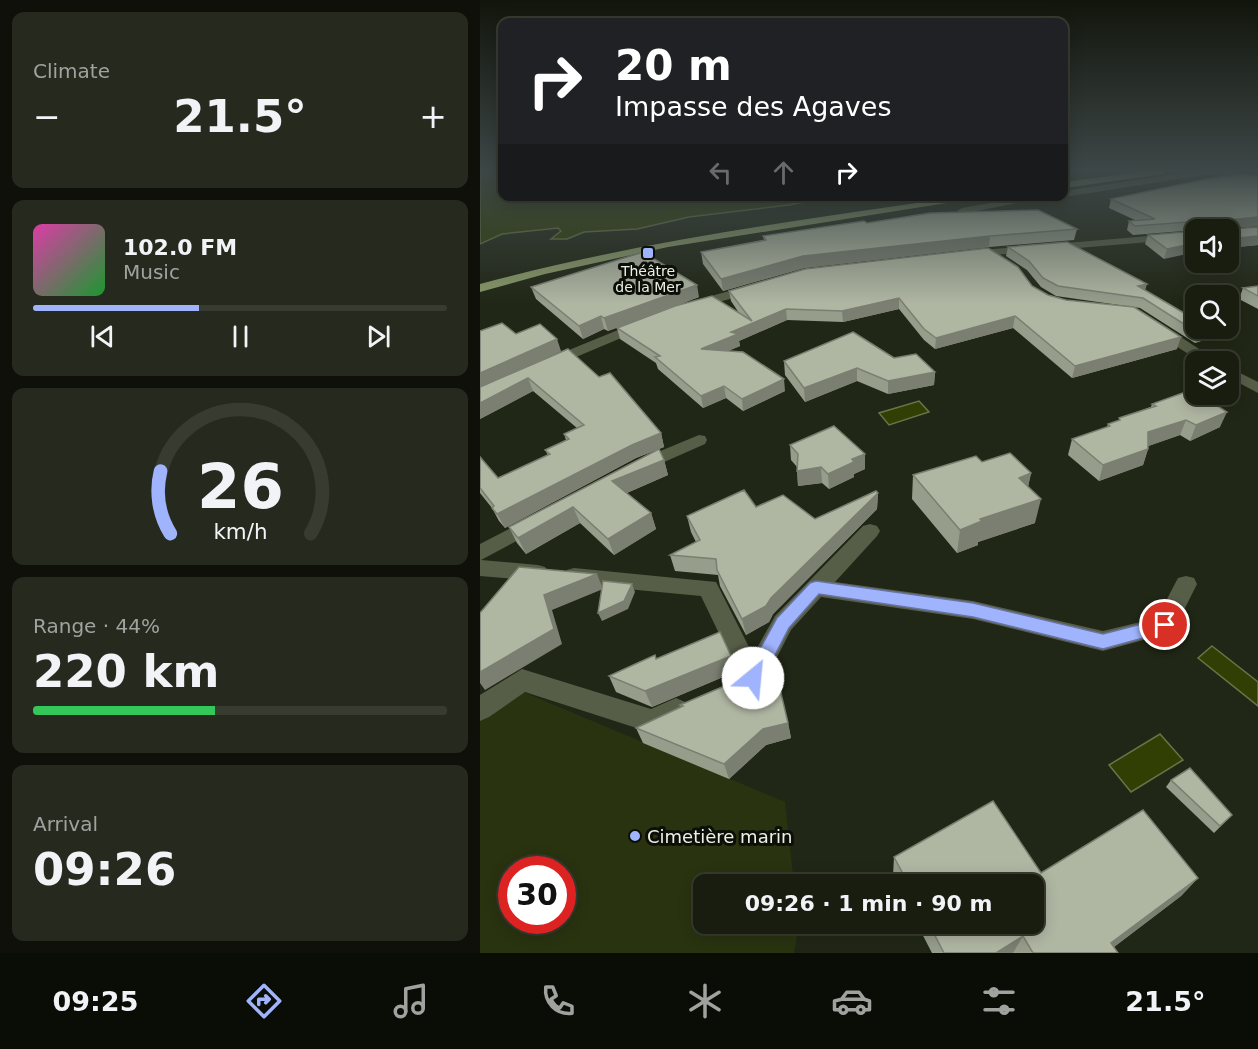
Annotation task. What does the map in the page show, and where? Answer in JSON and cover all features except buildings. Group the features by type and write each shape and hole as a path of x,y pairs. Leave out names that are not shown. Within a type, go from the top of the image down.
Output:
{"main road":[{"path":"480,288 550,267 618,253 861,215"}],"street":[{"path":"957,256 1185,236"},
{"path":"988,252 1004,262"},
{"path":"683,309 770,284"},
{"path":"696,288 715,299"},
{"path":"1145,319 1195,351"},
{"path":"543,366 650,321"},
{"path":"1239,377 1258,388"},
{"path":"623,475 699,440"},
{"path":"480,553 551,514"},
{"path":"480,709 522,680 652,720 753,678 783,623 870,531"},
{"path":"480,567 708,588 753,678"},
{"path":"816,588 973,610 1103,641 1165,625 1186,584"}],"shaded area":[{"path":"480,215 702,215 637,229 584,232 567,239 551,239 561,231 558,228 502,234 480,244"},
{"path":"919,401 929,412 889,425 879,413"},
{"path":"1212,646 1258,682 1258,706 1198,658"},
{"name":"Cimetière marin","path":"521,691 785,802 793,874 693,874 693,934 797,934 794,953 480,953 480,720"},
{"path":"1160,734 1183,760 1131,792 1109,765"}],"place":[{"name":"Théâtre de la Mer","path":"648,253"},
{"name":"Cimetière marin","path":"635,836"}],"route":[{"path":"753,678 783,623 816,588 973,610 1103,641 1165,625"}]}
